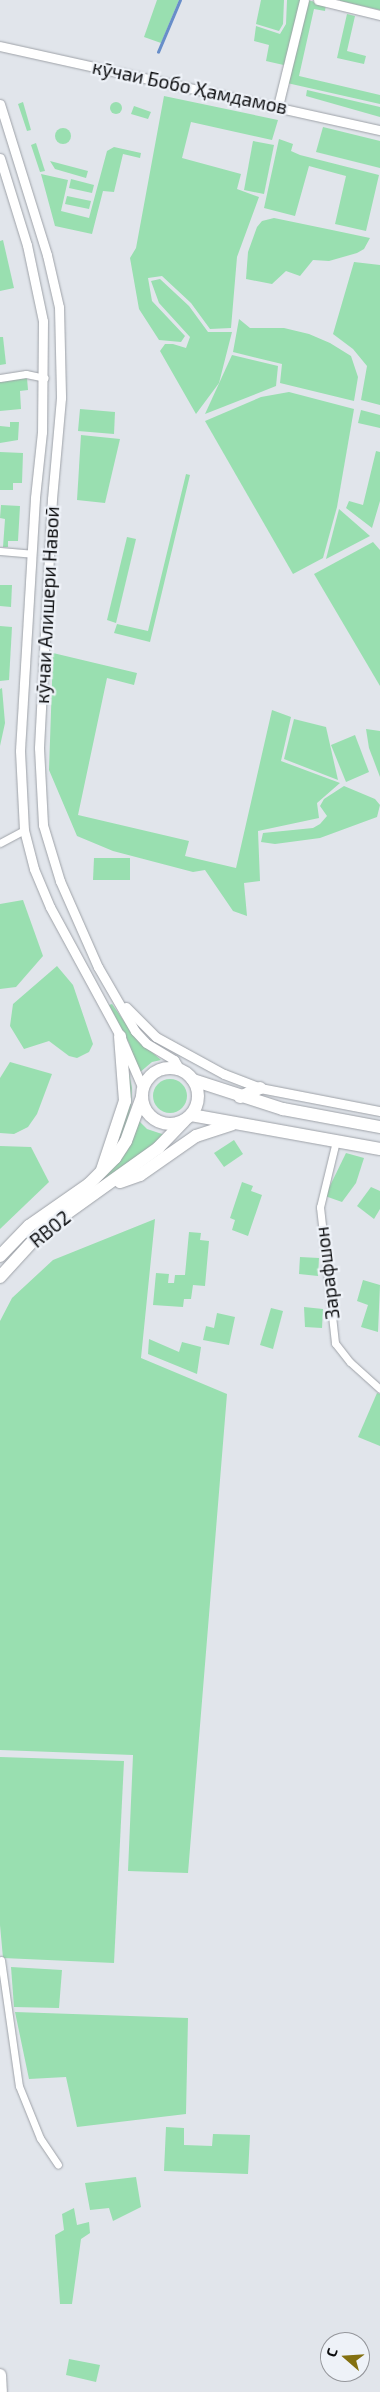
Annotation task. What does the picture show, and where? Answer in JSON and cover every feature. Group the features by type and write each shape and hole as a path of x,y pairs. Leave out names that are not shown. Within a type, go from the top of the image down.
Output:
{"highway":[{"path":"100,1174 125,1102 120,1036"},
{"path":"380,1127 240,1097 193,1080 181,1071 158,1071 142,1093 146,1111 156,1121 170,1125 188,1118 236,1123 380,1149"},
{"path":"106,1187 170,1139 188,1118 198,1094 193,1080"},
{"path":"240,1097 260,1088"},
{"name":"RB02","path":"0,1256 29,1226 89,1184 100,1174 126,1141 142,1093"},
{"path":"106,1187 140,1175 204,1132 236,1123"},
{"name":"RB02","path":"0,1277 42,1231 106,1187"},
{"path":"0,2375 1,2392"}],"street":[{"path":"278,106 304,0"},
{"path":"318,0 380,15"},
{"name":"кӯчаи Бобо Ҳамдамов","path":"0,46 380,130"},
{"name":"кӯчаи Алишери Навоӣ","path":"0,104 47,255 59,307 61,398 52,498 39,748 43,825 50,856 76,923 110,988 135,1030 146,1043 174,1060 181,1071"},
{"name":"кӯчаи Алишери Навоӣ","path":"0,158 38,288 45,378 20,751 24,830 34,869 50,907 120,1036 142,1093"},
{"path":"0,378 26,374 45,378"},
{"path":"0,551 32,554"},
{"path":"0,843 24,830"},
{"path":"110,988 156,1037 224,1074 260,1088 380,1111"},
{"name":"Зарафшон","path":"336,1141 320,1207 335,1343 350,1362 380,1389"},
{"path":"1,1960 19,2086 40,2138 58,2165"}],"green space":[{"path":"157,0 179,0 161,43 144,37"},
{"path":"261,0 284,0 283,24 279,31 256,24"},
{"path":"287,0 301,0 288,66 266,61 269,45 254,41 256,26 280,34 286,24"},
{"path":"306,0 326,4 325,11 314,9 299,76 380,95 380,104 287,83"},
{"path":"340,0 380,0 380,10 340,1"},
{"path":"347,14 355,16 347,51 366,56 364,64 337,58"},
{"path":"307,90 380,107 380,117 306,96"},
{"path":"164,96 278,120 272,140 191,122 182,158 241,174 237,189 259,197 237,257 231,328 210,329 191,303 162,276 148,278 152,301 185,336 181,342 159,340 139,309 130,258 136,248"},
{"path":"23,102 31,130 27,131 18,104"},
{"path":"116,102 122,108 116,114 110,108"},
{"path":"134,106 151,112 148,119 131,114"},
{"path":"323,127 380,141 380,168 316,152"},
{"path":"60,128 66,128 71,133 69,142 60,144 55,139 55,133"},
{"path":"279,139 293,144 291,151 300,155 379,175 366,231 335,224 346,176 309,166 295,216 264,208"},
{"path":"253,141 274,145 264,194 244,190"},
{"path":"36,143 45,171 40,172 31,145"},
{"path":"114,147 141,153 140,158 123,154 114,192 103,191 92,234 55,226 41,174 68,180 61,211 89,218 107,151"},
{"path":"50,161 88,171 86,178 55,169"},
{"path":"71,179 94,185 92,193 69,188"},
{"path":"67,196 91,201 89,209 65,204"},
{"path":"274,218 370,238 364,249 357,253 329,261 313,260 300,276 286,271 272,284 246,279 248,252 257,227 262,221"},
{"path":"3,240 14,288 0,291 0,241"},
{"path":"354,262 380,265 380,405 361,400 367,366 353,349 333,334"},
{"path":"160,279 189,306 208,332 232,332 219,383 196,414 160,351 165,344 186,348 190,337 159,303 151,281"},
{"path":"239,319 250,328 284,328 309,334 330,343 351,356 358,377 354,401 280,383 282,364 233,352"},
{"path":"0,337 3,337 6,364 0,365"},
{"path":"232,355 278,366 276,386 205,414"},
{"path":"27,378 28,390 20,391 21,409 0,411 0,380"},
{"path":"289,392 354,409 337,507 323,558 293,574 205,421 261,397"},
{"path":"80,409 115,412 114,434 78,431"},
{"path":"361,410 380,415 380,428 358,423"},
{"path":"10,422 19,422 18,440 0,443 0,426 10,427"},
{"path":"81,435 120,439 105,503 77,500"},
{"path":"376,451 380,452 380,501 372,528 346,508 349,501 363,505"},
{"path":"0,452 23,453 22,483 13,483 13,490 0,490"},
{"path":"186,474 190,475 150,642 114,633 117,624 148,631"},
{"path":"1,505 20,506 18,541 8,541 8,547 3,547 5,519 0,518"},
{"path":"339,509 370,536 326,559"},
{"path":"127,537 136,539 116,623 107,620"},
{"path":"373,542 380,550 380,686 314,574"},
{"path":"0,585 12,585 11,607 0,606"},
{"path":"0,626 12,627 9,680 0,681"},
{"path":"53,653 137,673 134,685 107,678 78,815 189,841 185,856 236,868 272,710 291,717 281,761 340,783 317,803 319,818 258,831 260,881 244,883 247,916 233,911 205,870 193,872 113,851 77,836 49,770"},
{"path":"2,688 5,723 0,746 0,689"},
{"path":"294,719 326,727 338,780 284,759"},
{"path":"366,729 380,731 380,777 369,748"},
{"path":"355,735 369,772 346,782 331,745"},
{"path":"344,786 375,799 380,805 377,817 320,838 275,844 261,842 263,833 313,828 320,824 327,816 320,806 324,799"},
{"path":"94,858 130,858 130,880 93,880"},
{"path":"23,900 43,956 16,987 0,989 0,904"},
{"path":"57,966 73,985 93,1044 89,1052 77,1058 69,1056 49,1041 24,1049 10,1026 13,1004"},
{"path":"112,1004 136,1038 161,1060 152,1062 139,1073 129,1043 109,1005"},
{"path":"10,1062 52,1074 37,1114 28,1127 14,1134 0,1133 0,1078"},
{"path":"128,1068 132,1088 131,1106 123,1139 116,1146"},
{"path":"170,1079 182,1084 187,1096 182,1108 170,1113 158,1108 153,1096 158,1084"},
{"path":"139,1121 147,1129 168,1136 96,1186 127,1151"},
{"path":"234,1140 243,1154 224,1167 214,1153"},
{"path":"0,1146 31,1147 49,1182 0,1229"},
{"path":"346,1153 364,1158 356,1183 342,1202 325,1196"},
{"path":"242,1182 253,1186 251,1191 262,1195 248,1236 232,1230 235,1220 230,1218"},
{"path":"371,1187 380,1191 380,1209 374,1219 357,1206"},
{"path":"155,1219 141,1358 227,1394 188,1873 128,1871 133,1755 0,1750 0,1321 12,1298 53,1260"},
{"path":"189,1232 201,1233 200,1240 209,1241 205,1286 193,1285 191,1299 184,1299 183,1307 153,1305 156,1273 169,1274 168,1283 174,1283 175,1275 185,1275"},
{"path":"300,1257 319,1258 318,1276 299,1274"},
{"path":"363,1280 380,1285 378,1332 361,1327 368,1305 357,1301"},
{"path":"304,1307 323,1309 322,1328 305,1327"},
{"path":"271,1308 283,1311 273,1349 260,1345"},
{"path":"217,1313 235,1317 229,1345 203,1340 206,1326 214,1328"},
{"path":"149,1339 179,1352 182,1342 201,1347 197,1374 148,1354"},
{"path":"377,1393 380,1394 380,1446 358,1437"},
{"path":"0,1757 124,1761 114,1963 3,1958 0,1925"},
{"path":"11,1967 62,1970 59,2008 14,2007"},
{"path":"15,2012 188,2018 186,2114 77,2127 66,2077 29,2079"},
{"path":"166,2127 184,2128 184,2145 212,2146 213,2134 250,2135 248,2174 164,2171"},
{"path":"136,2177 141,2207 113,2221 109,2208 90,2210 85,2183"},
{"path":"74,2208 77,2225 89,2222 90,2233 81,2239 72,2304 60,2304 55,2235 64,2230 62,2214"},
{"path":"69,2359 100,2365 96,2382 66,2375"}],"waterway":[{"path":"158,52 180,0"}]}
